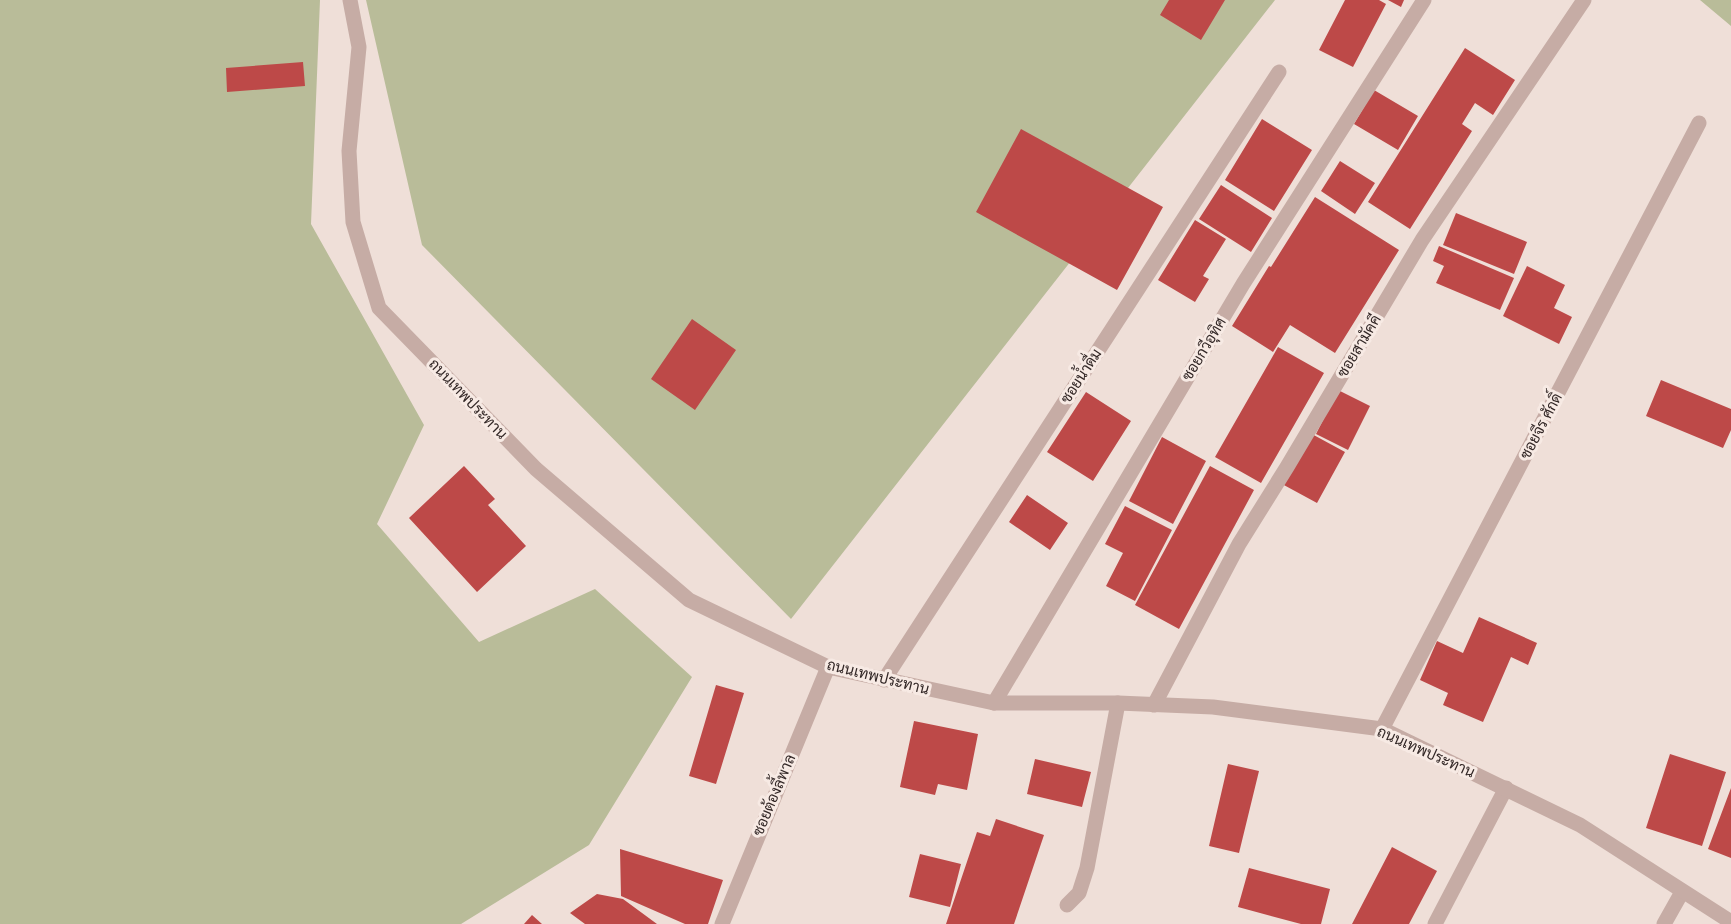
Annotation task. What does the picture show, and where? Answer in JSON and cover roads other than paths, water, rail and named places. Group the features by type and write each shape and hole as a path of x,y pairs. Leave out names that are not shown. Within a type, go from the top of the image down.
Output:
{"street":[{"name":"ถนนเทพประทาน","path":"350,0 359,47 349,151 353,222 379,308 536,469 688,600 828,667 994,703 1118,703 1213,708 1382,729 1581,825 1731,922"},
{"name":"ซอยกวีอุทิศ","path":"994,703 1243,284 1424,0"},
{"name":"ซอยสามัคคี","path":"1154,705 1239,544 1287,468 1422,240 1584,0"},
{"name":"ซอยน้ำดื่ม","path":"884,680 1279,72"},
{"name":"ซอยจีร ศักดิ์","path":"1382,729 1699,123"},
{"name":"ซอยต้องลี้พาล","path":"722,924 828,667"},
{"path":"1067,904 1079,893 1087,868 1118,703"},
{"path":"1435,924 1506,788"},
{"path":"1664,924 1682,892"}]}
